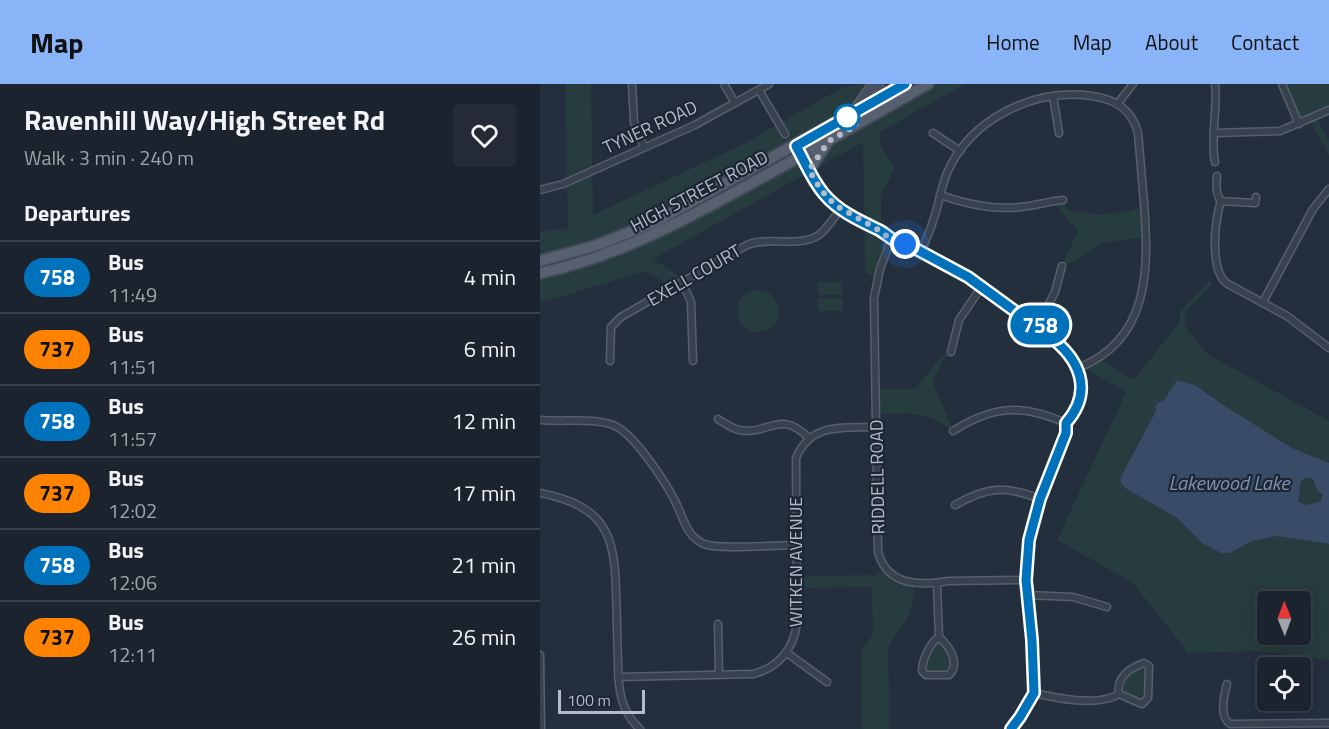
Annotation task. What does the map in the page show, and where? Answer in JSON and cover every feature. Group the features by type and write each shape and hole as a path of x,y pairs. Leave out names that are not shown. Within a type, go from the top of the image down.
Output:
{"main road":[{"name":"HIGH STREET ROAD","path":"540,273 593,259 643,240 695,214 799,151 851,115 928,84"},
{"path":"851,115 873,85 884,103"},
{"name":"HIGH STREET ROAD","path":"540,261 598,245 655,222 799,151 829,141 884,103 897,85"},
{"path":"809,170 829,141"}],"street":[{"path":"632,84 634,122 644,147"},
{"path":"724,84 735,103"},
{"name":"TYNER ROAD","path":"540,190 562,184 695,125 770,84"},
{"path":"1118,103 1133,84"},
{"path":"1215,84 1213,149 1215,162"},
{"path":"1282,84 1299,124"},
{"path":"759,90 785,134"},
{"path":"921,252 949,170 960,151 975,134 998,116 1027,102 1053,96 1082,95 1118,103 1133,118 1138,134 1147,244 1144,279 1136,309 1124,336 1104,356 1078,368"},
{"path":"1053,96 1059,133"},
{"path":"1215,133 1272,132 1299,124 1329,110"},
{"path":"933,133 960,151"},
{"path":"799,151 824,194 841,209 882,232 891,240 903,242 968,277 1027,320 1039,323 1045,332 1065,348 1078,368 1081,387 1079,402 1073,416 1066,423 1065,436 1040,499 1029,540 1026,580 1034,693 1011,729"},
{"path":"1217,176 1216,191 1220,201 1216,212 1215,232 1220,276 1228,284 1292,319 1329,348"},
{"path":"1263,302 1310,215 1329,189"},
{"path":"940,195 969,204 994,208 1020,207 1063,200"},
{"path":"1220,201 1257,202"},
{"name":"EXELL COURT","path":"610,362 610,330 614,322 753,242 800,240 817,236 841,209"},
{"name":"RIDDELL ROAD","path":"891,240 880,269 874,298 878,552 881,561 887,571 899,579 937,584 948,581 1026,580"},
{"path":"1039,323 1055,292 1062,266"},
{"path":"682,282 691,303 693,361"},
{"path":"951,352 959,320 982,286"},
{"path":"953,431 984,414 1008,410 1034,411 1066,423"},
{"path":"718,419 742,430 788,424 799,429 809,438 828,429 876,428"},
{"path":"540,420 601,422 620,428 635,442 663,481 677,504 689,532 701,543 718,546 795,545"},
{"name":"WITKEN AVENUE","path":"618,677 760,673 777,663 786,653 794,639 797,623 795,463 798,453 809,438"},
{"path":"955,505 976,493 996,489 1018,491 1040,499"},
{"path":"540,493 569,500 587,510 601,525 611,543 616,564 618,677 624,706 637,728"},
{"path":"937,584 939,636 953,655 953,670 949,675 926,675 922,671 922,665 934,640 939,636"},
{"path":"1028,595 1073,597 1107,607"},
{"path":"718,624 719,675"},
{"path":"786,653 827,682"},
{"path":"540,655 541,729"},
{"path":"1140,664 1148,665 1150,668 1149,698 1146,702 1139,704 1119,694 1118,684 1123,676 1140,664"},
{"path":"1227,684 1224,696 1224,717 1228,723 1300,726 1329,723"},
{"path":"1034,693 1088,700 1110,698 1119,694"}],"green space":[{"path":"565,84 591,84 593,215 743,144 840,89 856,84 870,84 851,115 655,222 540,261 540,232 568,228"},
{"path":"928,84 965,84 880,132 881,147 895,168 881,195 881,231 890,239 877,278 865,273 863,142 653,259 685,280 672,287 645,271 540,303 540,273 593,259 801,155 809,170 829,141"},
{"path":"1282,84 1329,84 1329,110 1316,116 1329,141 1329,156 1310,120 1299,124"},
{"path":"1063,200 1068,210 1101,215 1144,208 1146,237 1102,243 1073,262 1062,266 1078,231 1054,201"},
{"path":"1210,281 1212,284 1186,312 1185,327 1209,355 1329,421 1329,463 1292,448 1195,385 1177,380 1164,400 1155,406 1156,411 1120,478 1121,483 1125,488 1177,518 1195,537 1230,553 1252,541 1277,536 1329,544 1329,660 1257,651 1186,653 1185,648 1133,583 1057,540 1126,392 1082,367 1099,359 1134,380 1180,321 1180,312"},
{"path":"818,282 842,282 842,295 818,295"},
{"path":"758,290 766,291 773,296 778,303 778,319 773,326 766,331 758,332 750,331 743,326 738,319 737,311 738,303 743,296 750,291"},
{"path":"818,298 843,298 843,311 818,311"},
{"path":"951,352 943,360 933,382 953,431 944,424 917,415 876,414 876,389 915,389 942,356"},
{"path":"1307,478 1314,481 1317,490 1323,495 1320,502 1306,505 1298,502 1301,481"},
{"path":"885,568 892,575 916,582 910,614 888,648 890,729 862,729 861,650 873,635 872,587 797,588 796,576 874,575"},
{"path":"936,638 951,652 952,672 929,675 922,665"},
{"path":"1140,664 1149,667 1144,704 1118,691 1118,684"}],"water":[{"name":"Lakewood Lake","path":"1177,380 1195,385 1292,448 1329,463 1329,544 1277,536 1252,541 1230,553 1221,553 1202,543 1177,518 1125,488 1120,478 1156,411 1157,403 1164,400","holes":["1310,478 1323,495 1320,502 1306,505 1298,502 1301,481"]}],"bus line":[{"name":"758","path":"905,84 796,146 818,185 824,194 841,209 882,232 891,240 903,242 968,277 1027,320 1039,323 1045,332 1070,354 1078,368 1080,379 1079,402 1073,416 1066,423 1066,433 1040,499 1029,540 1026,580 1034,693 1011,729"}],"route":[{"path":"847,117 857,125 829,141 809,170 821,190 835,205 882,232 891,240 905,244"}]}
